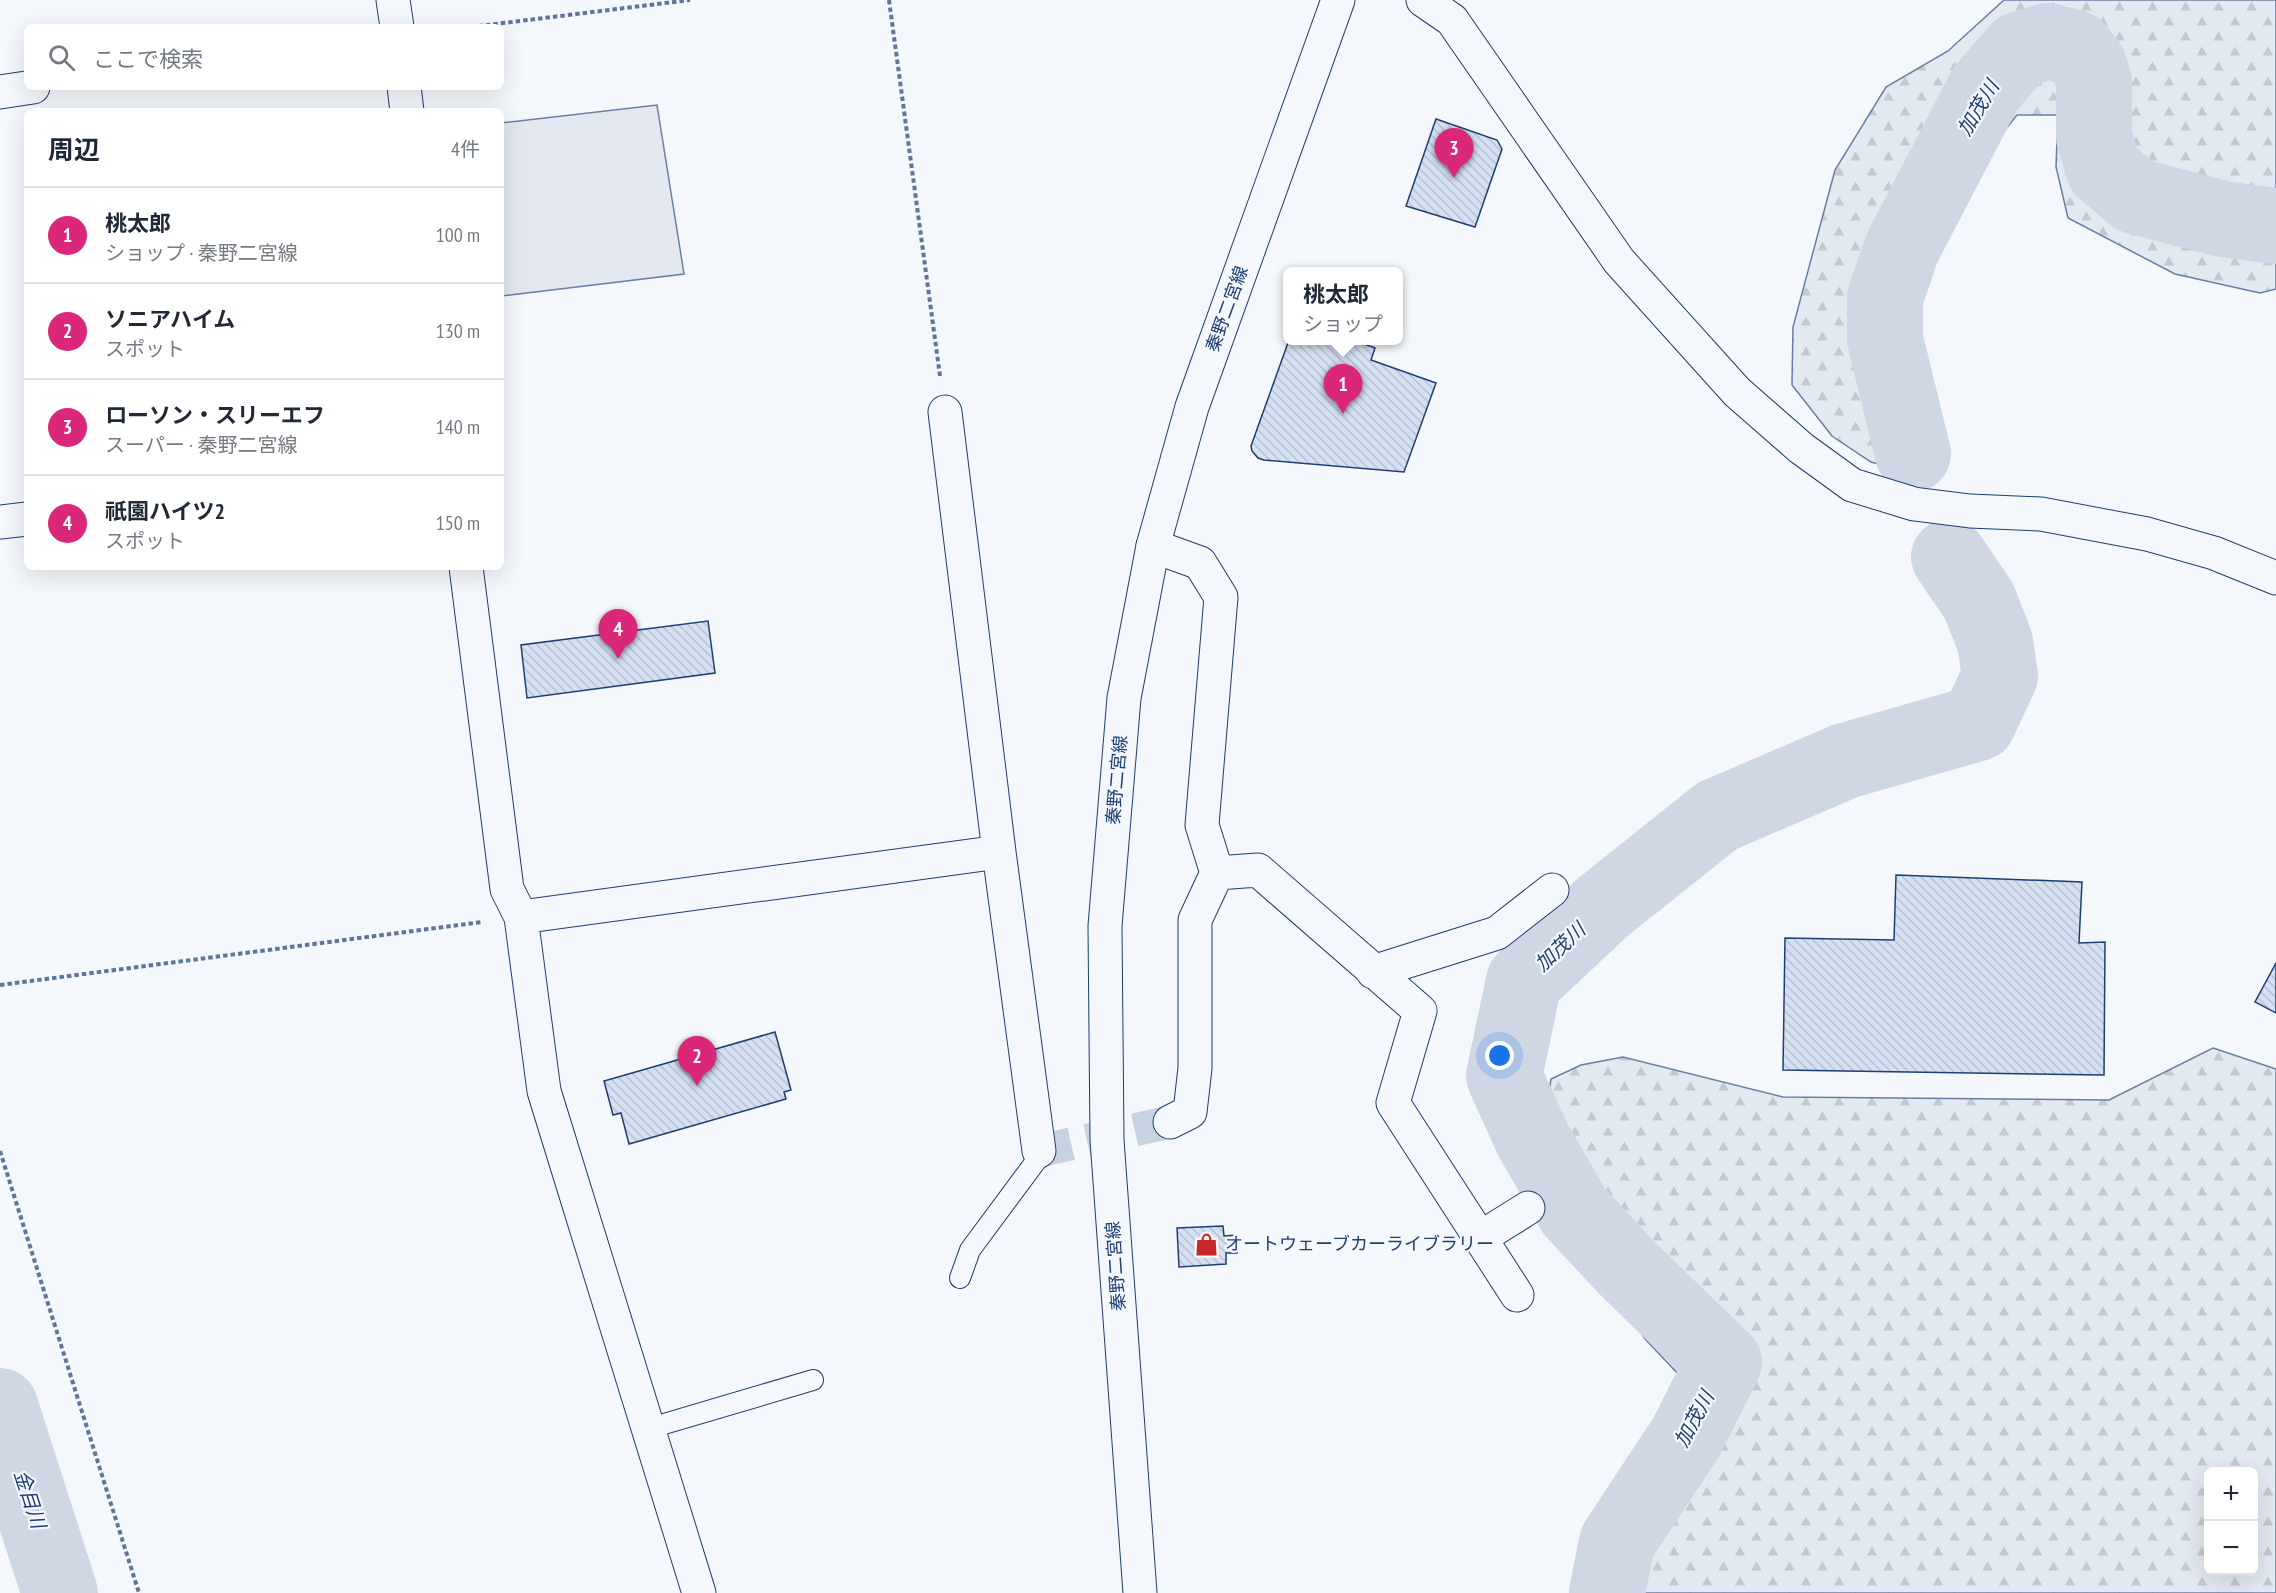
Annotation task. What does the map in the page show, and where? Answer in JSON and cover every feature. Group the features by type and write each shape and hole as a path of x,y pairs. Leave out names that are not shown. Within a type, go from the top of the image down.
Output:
{"street":[{"path":"393,0 397,24"},
{"name":"秦野二宮線","path":"1140,1593 1107,1140 1105,926 1124,698 1153,546 1192,407 1338,0"},
{"path":"1423,0 1452,20 1619,261 1737,392 1801,448 1852,485 1914,504 1970,511 2041,514 2147,534 2214,553 2276,578"},
{"path":"0,92 24,88"},
{"path":"404,90 407,108"},
{"path":"945,412 999,852 1039,1150"},
{"path":"0,522 24,519"},
{"path":"1153,546 1200,563 1221,597 1202,825 1217,873 1195,920 1195,1068 1190,1112 1170,1122"},
{"path":"466,570 507,889 521,917 544,1091 699,1593"},
{"path":"521,917 999,852"},
{"path":"1217,873 1258,870 1420,1011 1392,1103 1517,1295"},
{"path":"1373,972 1497,933 1552,890"},
{"path":"1480,1238 1528,1208"}],"lane":[{"path":"960,1278 970,1250 1039,1156 1039,1150"},
{"path":"647,1429 813,1380"}],"path":[{"path":"495,24 690,0"},
{"path":"889,0 945,412"},
{"path":"0,985 521,917"},
{"path":"0,1151 139,1593"}],"green space":[{"path":"2004,0 2276,0 2276,289 2260,293 2175,274 2068,218 2056,167 2058,115 2017,115 1922,234 1904,283 1910,333 1908,371 1937,426 1938,458 1909,472 1871,462 1832,436 1792,385 1793,327 1835,170 1886,87 1948,51"},
{"path":"2213,1048 2276,1069 2276,1593 1640,1593 1682,1378 1646,1340 1602,1277 1551,1188 1543,1126 1551,1079 1581,1065 1623,1057 1783,1097 2109,1100"}],"shaded area":[{"path":"657,105 684,274 504,296 504,123"}],"building":[{"path":"1436,119 1497,140 1502,149 1475,227 1406,206"},
{"path":"1287,345 1367,345 1375,348 1371,360 1436,383 1404,472 1264,460 1258,458 1251,446"},
{"path":"708,621 715,673 527,698 521,645"},
{"path":"1896,875 2082,882 2079,943 2105,942 2104,1075 1783,1070 1785,938 1894,940"},
{"path":"2276,963 2276,1013 2255,1002"},
{"path":"775,1032 791,1090 784,1092 786,1099 629,1144 621,1113 613,1115 604,1081"},
{"name":"オートウェーブカーライブラリー","path":"1223,1226 1224,1236 1236,1235 1237,1253 1226,1253 1226,1264 1179,1267 1177,1228"}],"waterway":[{"name":"加茂川","path":"1913,454 1885,339 1885,298 1902,248 1985,89 2019,50 2048,41 2075,48 2089,65 2094,81 2094,137 2104,170 2135,196 2223,219 2276,226"},
{"name":"加茂川","path":"1607,1593 1617,1542 1687,1436 1724,1362 1626,1267 1574,1211 1532,1138 1504,1076 1524,981 1603,907 1717,816 1845,761 1978,723 2000,676 1995,642 1979,601 1949,557"},
{"name":"金目川","path":"0,1406 60,1593"}],"tunnel":[{"path":"1039,1151 1170,1122"}],"place":[{"name":"ローソン・スリーエフ","path":"1454,178"},
{"name":"桃太郎","path":"1343,414"},
{"name":"祇園ハイツ2","path":"618,659"},
{"name":"ソニアハイム","path":"697,1086"},
{"name":"オートウェーブカーライブラリー","path":"1207,1244"}]}
